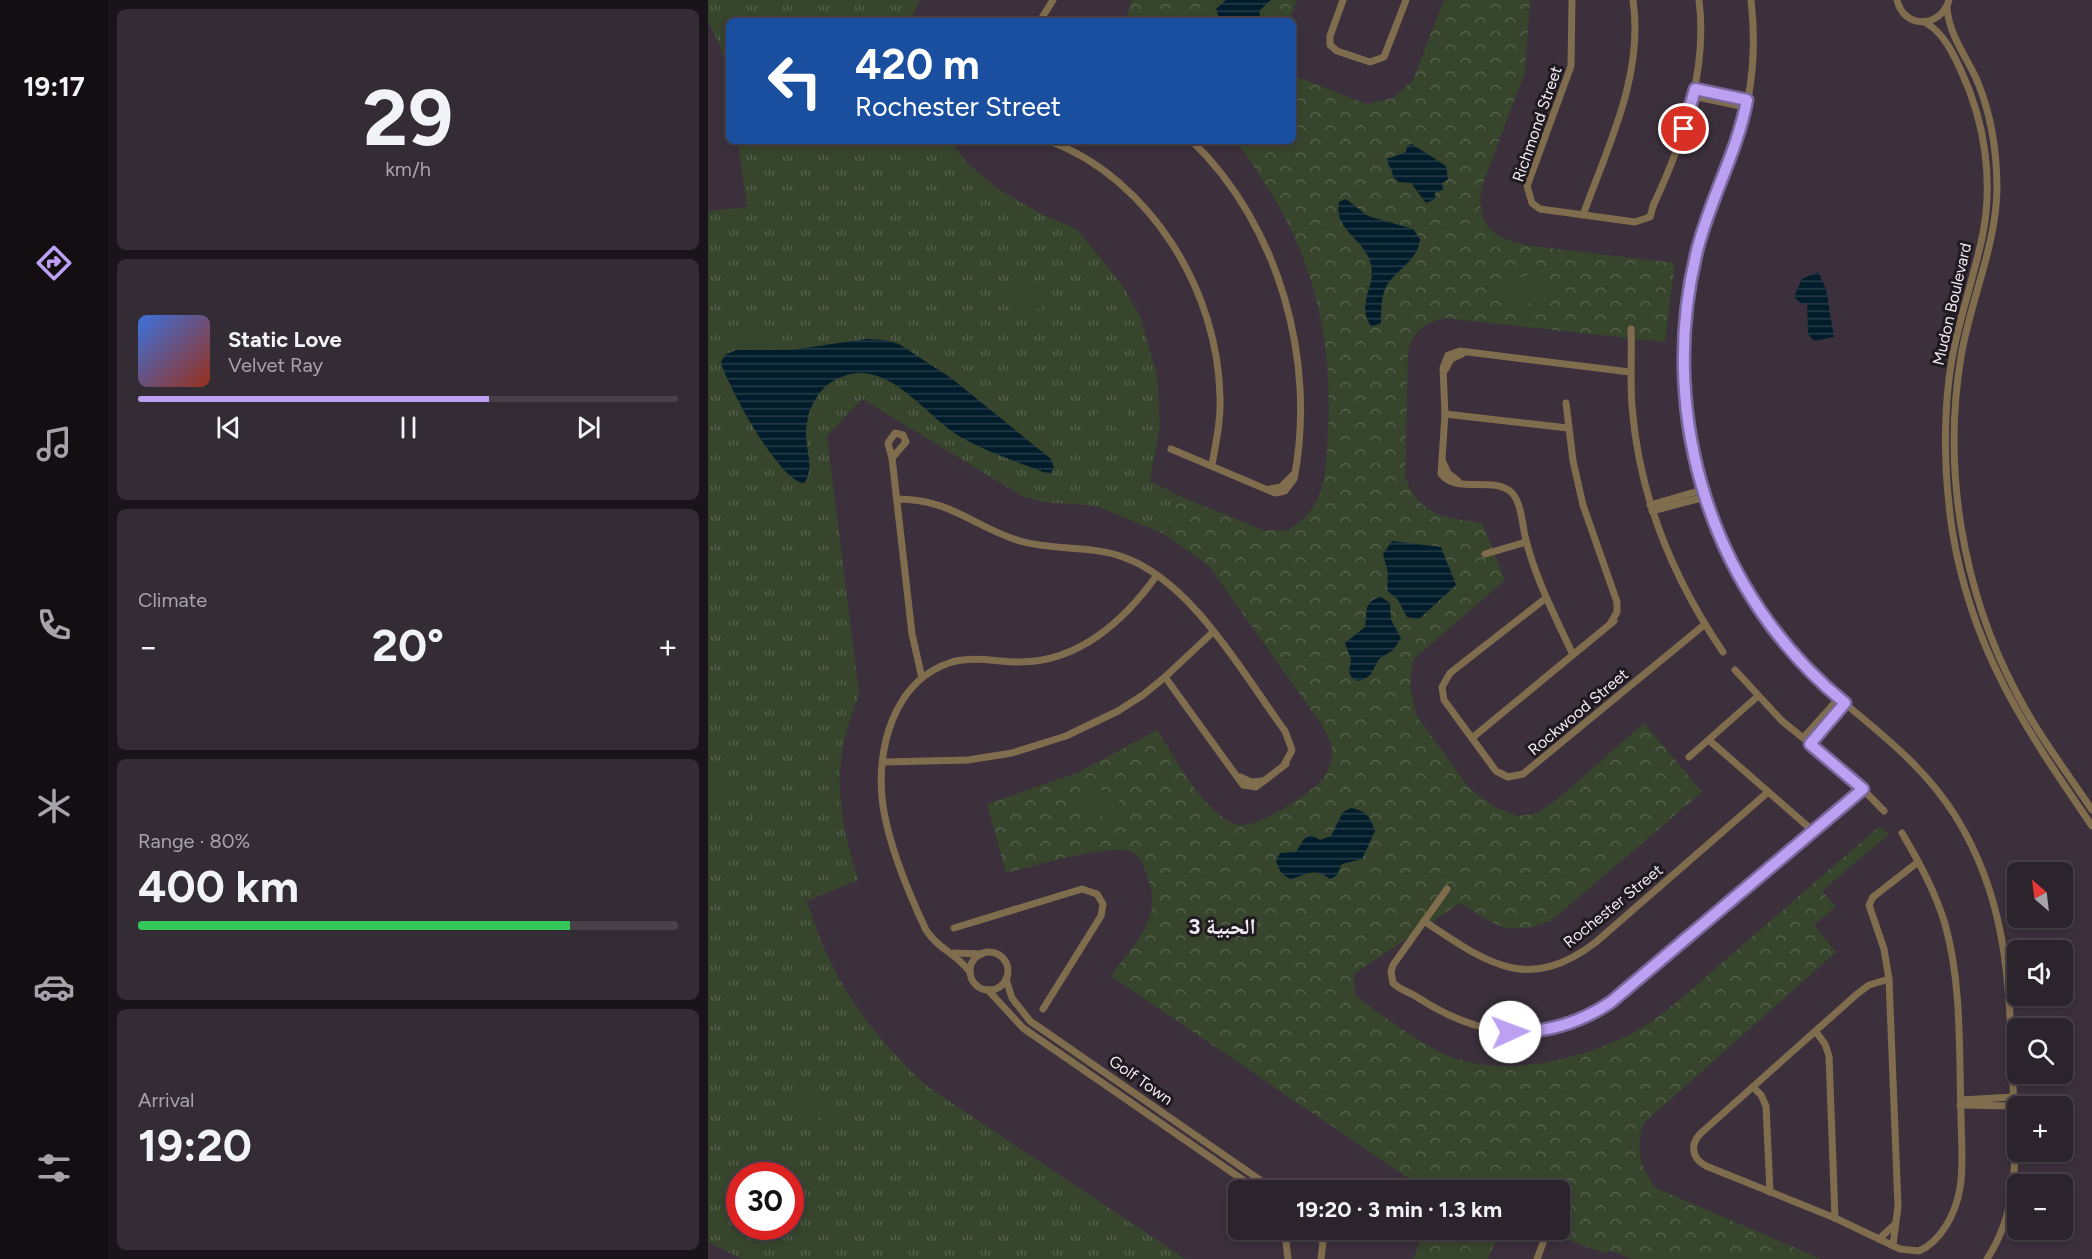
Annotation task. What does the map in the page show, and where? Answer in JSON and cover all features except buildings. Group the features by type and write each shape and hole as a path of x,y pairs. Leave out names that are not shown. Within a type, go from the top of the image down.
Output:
{"street":[{"path":"1042,18 1053,0"},
{"path":"1343,0 1330,36 1330,45 1337,51 1375,62 1387,52 1406,0"},
{"name":"Richmond Street","path":"1572,0 1571,66 1527,186 1532,203 1540,209 1630,221 1646,215 1654,203 1684,129 1694,92 1701,32 1699,0"},
{"path":"1583,215 1632,75 1636,34 1633,0"},
{"path":"1752,0 1754,45 1746,104 1740,129 1704,225 1690,281 1686,310 1684,368 1686,414 1703,493 1734,569 1765,621 1800,663 1897,746 1939,792 1966,836 1984,874 2002,932 2008,968 2013,1096"},
{"name":"Mudon Boulevard","path":"1897,0 1906,17 1926,23 1940,34 1968,87 1979,120 1986,165 1983,233 1956,333 1946,407 1947,485 1958,561 1976,622 2011,703 2092,826"},
{"path":"1926,23 1935,20 1948,4"},
{"name":"Mudon Boulevard","path":"1948,4 1950,27 1976,80 1986,110 1996,172 1992,233 1964,339 1956,394 1956,464 1964,542 1980,608 2006,674 2036,727 2092,810"},
{"path":"1694,92 1746,104"},
{"path":"1056,144 1084,157 1128,192 1152,217 1173,245 1190,275 1203,307 1218,370 1219,425 1212,465"},
{"path":"1171,449 1265,489 1286,484 1296,471 1300,387 1286,300 1276,272 1251,219 1218,170 1195,144"},
{"path":"1631,329 1630,372 1635,439 1651,508 1674,570 1704,625 1723,652"},
{"path":"1573,655 1546,598 1526,542 1518,504 1512,493 1503,488 1460,483 1444,478 1440,469 1445,414 1443,363 1448,355 1456,351 1630,372"},
{"path":"1472,738 1610,624 1621,610 1620,600 1614,590 1583,505 1568,428 1566,403"},
{"path":"1445,414 1568,428"},
{"path":"892,458 912,634 922,678"},
{"path":"1651,508 1703,493"},
{"path":"897,499 944,505 1018,540 1039,546 1105,552 1124,557 1157,575 1192,605 1285,731 1293,737 1296,748 1293,759 1266,780 1248,781 1233,770 1165,677"},
{"path":"1485,554 1526,542"},
{"path":"954,953 991,953 1003,959 1007,972 1006,979 1002,985 988,990 974,982 970,972 954,953 937,943 926,930 896,852 883,803 887,736 896,711 904,697 933,670 963,660 1036,661 1070,652 1122,617 1157,575"},
{"name":"Rockwood Street","path":"1546,598 1444,679 1442,692 1444,700 1499,774 1508,777 1519,776 1704,625"},
{"path":"884,758 968,760 1039,745 1075,732 1118,711 1165,677 1212,632"},
{"path":"920,662 933,670"},
{"path":"1735,670 1758,696 1863,789 1884,811"},
{"path":"1689,757 1758,696"},
{"path":"1807,741 1842,700"},
{"path":"1709,740 1813,831"},
{"path":"1447,889 1391,968 1392,980 1396,986 1447,1016 1477,1027 1522,1033 1557,1028 1580,1020 1611,1002 1863,789"},
{"name":"Rochester Street","path":"1424,921 1492,964 1528,969 1565,962 1596,942 1767,793"},
{"path":"1889,979 1863,989 1696,1138 1693,1151 1695,1158 1706,1166 1835,1218 1910,1252 1928,1247 1952,1215 1961,1186 1961,1103 1955,990 1950,946 1938,903 1902,832"},
{"path":"1893,1245 1899,1206 1889,979 1884,949 1869,910 1870,901 1918,862"},
{"path":"954,928 1082,889 1097,894 1103,904 1101,916 1043,1009"},
{"path":"970,972 976,957 983,953"},
{"name":"Golf Town","path":"1006,979 1012,998 1030,1021 1260,1180"},
{"name":"Golf Town","path":"988,990 1023,1028 1243,1180"},
{"path":"1816,1032 1825,1044 1829,1056 1835,1218"},
{"path":"1753,1087 1761,1095 1766,1106 1770,1192"},
{"path":"1961,1103 2007,1098"},
{"path":"1961,1103 2007,1106"},
{"path":"1987,1259 2005,1226 2015,1178 2015,1162"},
{"path":"1879,1239 1896,1222"},
{"path":"1287,1240 1285,1247 1288,1259"},
{"path":"1321,1240 1321,1259"},
{"path":"1537,1259 1543,1243"}],"green space":[{"path":"708,0 920,0 911,18 726,18 726,67 719,44 708,21"},
{"path":"1132,0 1297,0 1290,18 1126,18"},
{"path":"1444,0 1530,0 1525,72 1481,189 1481,212 1484,220 1495,233 1503,238 1524,245 1675,263 1665,342 1444,318 1424,326 1412,340 1408,354 1405,477 1411,490 1426,508 1456,519 1482,523 1505,580 1415,658 1410,687 1417,716 1469,788 1496,808 1518,816 1537,813 1560,797 1644,723 1702,792 1551,921 1523,928 1503,927 1460,903 1354,974 1355,995 1388,1020 1441,1053 1472,1063 1517,1066 1585,1053 1627,1036 1657,1018 1879,827 1889,834 1822,891 1836,907 1814,925 1836,952 1644,1123 1641,1132 1640,1149 1643,1165 1656,1188 1821,1259 1632,1259 1609,1250 1606,1254 1569,1240 1570,1180 1411,1180 1111,976 1144,929 1152,905 1147,875 1135,854 1122,850 1089,853 1006,873 987,804 1079,772 1157,730 1192,785 1204,799 1227,820 1240,825 1248,825 1281,810 1313,788 1326,773 1331,761 1332,750 1329,738 1321,724 1209,566 1164,534 1180,496 1263,530 1287,531 1310,511 1317,501 1326,463 1329,398 1323,332 1316,299 1295,237 1279,207 1237,144 1296,144 1296,76 1366,104 1393,98 1413,80"},
{"path":"738,144 953,144 966,162 998,189 1043,215 1077,229 1123,286 1140,316 1157,375 1160,427 1150,481 1180,496 1164,534 1096,506 1042,502 1022,496 862,399 827,436 859,695 850,720 840,766 841,809 858,880 807,901 826,954 839,979 873,1029 913,1073 928,1087 1185,1259 742,1259 708,1242 708,211 747,207"},
{"path":"1539,271 1548,296 1512,309 1503,284"},
{"path":"1021,282 1033,285 1045,293 1045,303 1041,309 1031,311 1009,292 1011,287"},
{"path":"761,322 777,343 746,346 740,342 739,334 744,326"},
{"path":"1122,397 1128,404 1128,415 1138,423 1130,431 1123,433 1096,415 1099,411 1106,412"},
{"path":"717,765 727,774 731,783 723,795 716,795 708,789 708,771"},
{"path":"1088,784 1120,799 1110,820 1078,806"},
{"path":"760,803 767,806 772,813 774,823 771,827 758,827 753,811"},
{"path":"808,1077 814,1077 834,1115 831,1120 825,1121 814,1114 798,1109 798,1091"},
{"path":"1421,1240 1496,1240 1488,1259 1413,1259"}],"water":[{"path":"1226,0 1271,0 1260,10 1259,18 1219,18 1216,9"},
{"path":"1412,144 1446,166 1448,179 1442,183 1443,190 1435,193 1435,199 1426,203 1411,183 1399,182 1393,177 1387,159 1406,152 1407,146"},
{"path":"1346,199 1368,216 1413,229 1420,239 1412,258 1387,285 1382,298 1381,323 1372,327 1365,311 1371,281 1371,265 1363,248 1341,220 1338,212 1339,202"},
{"path":"1818,272 1826,289 1834,337 1814,341 1808,334 1807,303 1802,304 1794,297 1802,279"},
{"path":"866,339 885,340 899,344 951,378 1051,459 1054,468 1051,473 1011,460 959,436 892,383 878,376 863,373 837,379 828,384 818,395 808,416 806,435 809,472 804,483 794,479 782,468 756,431 743,410 721,362 725,355 736,350 791,350"},
{"path":"1392,541 1441,547 1456,585 1419,619 1407,617 1398,600 1387,590 1388,573 1383,554"},
{"path":"1381,597 1390,603 1391,620 1401,638 1393,650 1379,659 1371,674 1358,681 1352,678 1349,672 1351,660 1345,643 1365,627 1368,605 1371,601"},
{"path":"1351,808 1367,815 1375,831 1362,859 1342,864 1336,876 1330,879 1314,872 1290,879 1281,873 1276,861 1280,853 1296,852 1304,839 1311,835 1320,840 1331,836 1343,812"}],"district":[{"name":"الحبية 3","path":"1222,926"}],"route":[{"path":"1510,1032 1534,1032 1568,1025 1601,1009 1863,789 1810,744 1845,703 1800,663 1765,621 1749,596 1721,542 1702,490 1686,414 1684,368 1686,310 1696,252 1714,196 1740,129 1747,100 1695,89 1684,129"}]}
